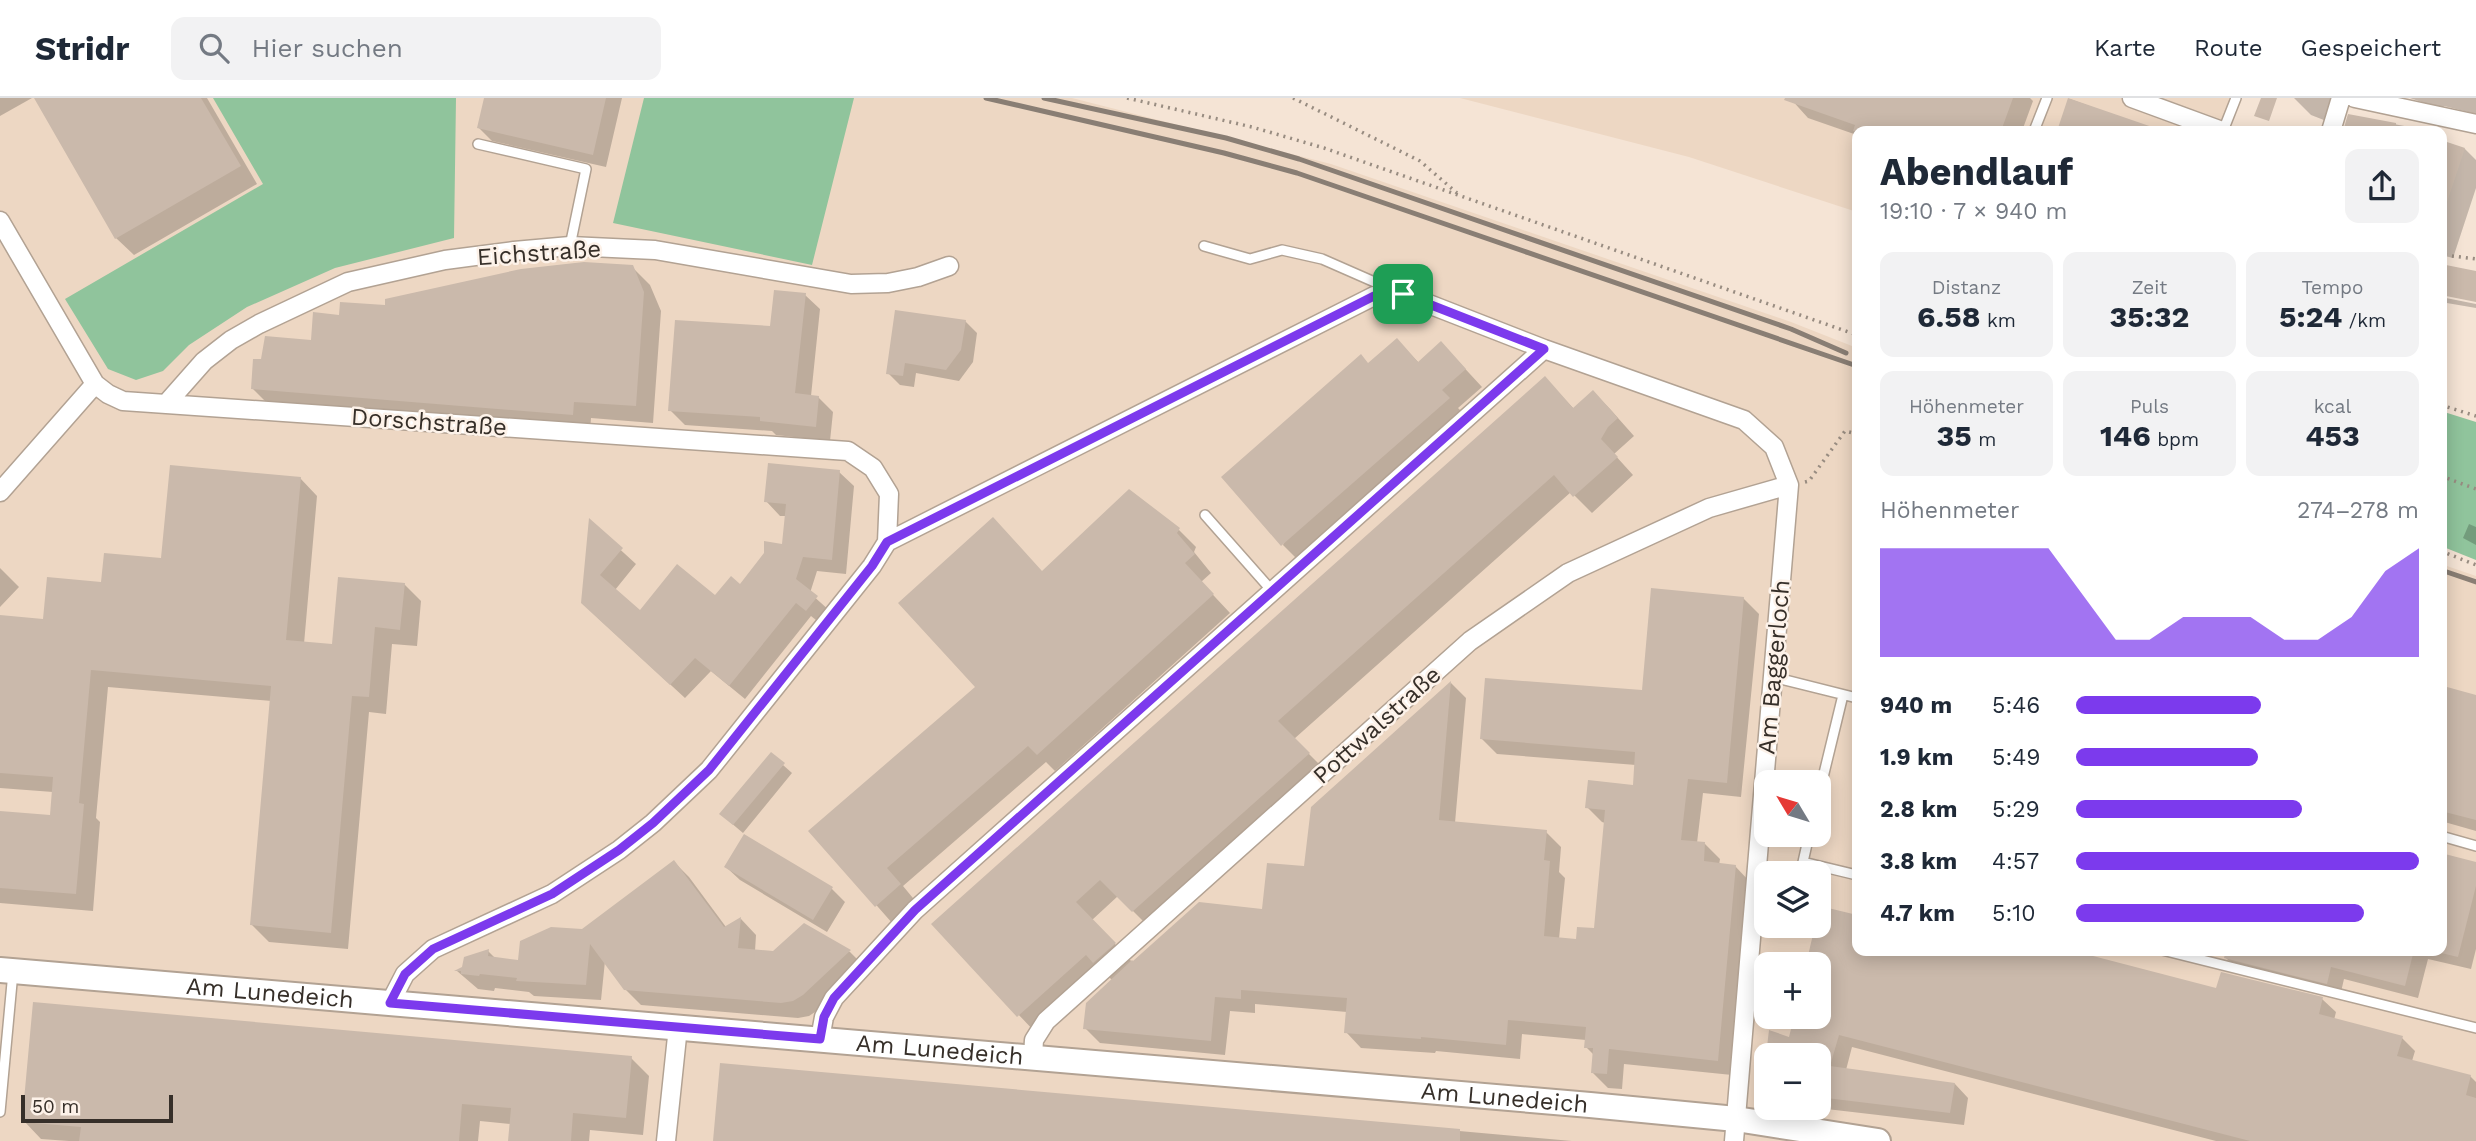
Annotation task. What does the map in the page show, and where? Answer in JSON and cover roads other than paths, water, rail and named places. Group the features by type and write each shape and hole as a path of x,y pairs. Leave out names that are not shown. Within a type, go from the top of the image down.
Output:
{"street":[{"path":"2333,126 2342,98"},
{"path":"2355,98 2476,124"},
{"path":"2140,99 2210,126"},
{"path":"0,221 95,384 0,492"},
{"name":"Eichstraße","path":"166,404 204,361 231,340 259,324 348,282 444,260 514,250 569,246 655,250 851,284 888,283 918,277 949,266"},
{"path":"390,1003 405,974 433,949 552,894 619,850 653,823 709,770 872,566 887,542 1374,296 1403,294"},
{"name":"Am Baggerloch","path":"1403,294 1544,349 1744,420 1773,447 1789,485 1735,1130"},
{"path":"820,1039 824,1017 834,998 915,910 1544,349"},
{"name":"Dorschstraße","path":"95,384 123,401 848,452 873,468 889,495 887,542"},
{"name":"Pottwalstraße","path":"1033,1056 1034,1040 1046,1021 1471,641 1568,573 1709,508 1789,485"},
{"name":"Am Lunedeich","path":"7,971 1033,1056 1735,1130 1878,1141"},
{"path":"666,1141 678,1027"}],"lane":[{"path":"2036,126 2046,98"},
{"path":"2225,126 2236,98"},
{"path":"478,144 586,169 569,246"},
{"path":"1204,246 1250,259 1282,250 1322,259 1403,294"},
{"path":"1205,514 1273,592"},
{"path":"1773,677 1822,687 1852,697"},
{"path":"1825,770 1843,695"},
{"path":"2447,838 2476,846"},
{"path":"1806,847 1803,862 1852,874"},
{"path":"2186,956 2476,1028"},
{"path":"0,1112 7,971"}],"railway":[{"path":"986,98 1224,153 1297,173 1852,364"},
{"path":"1044,98 1226,138 1299,159 1791,329 1846,353"},
{"path":"2447,572 2476,582"}]}
